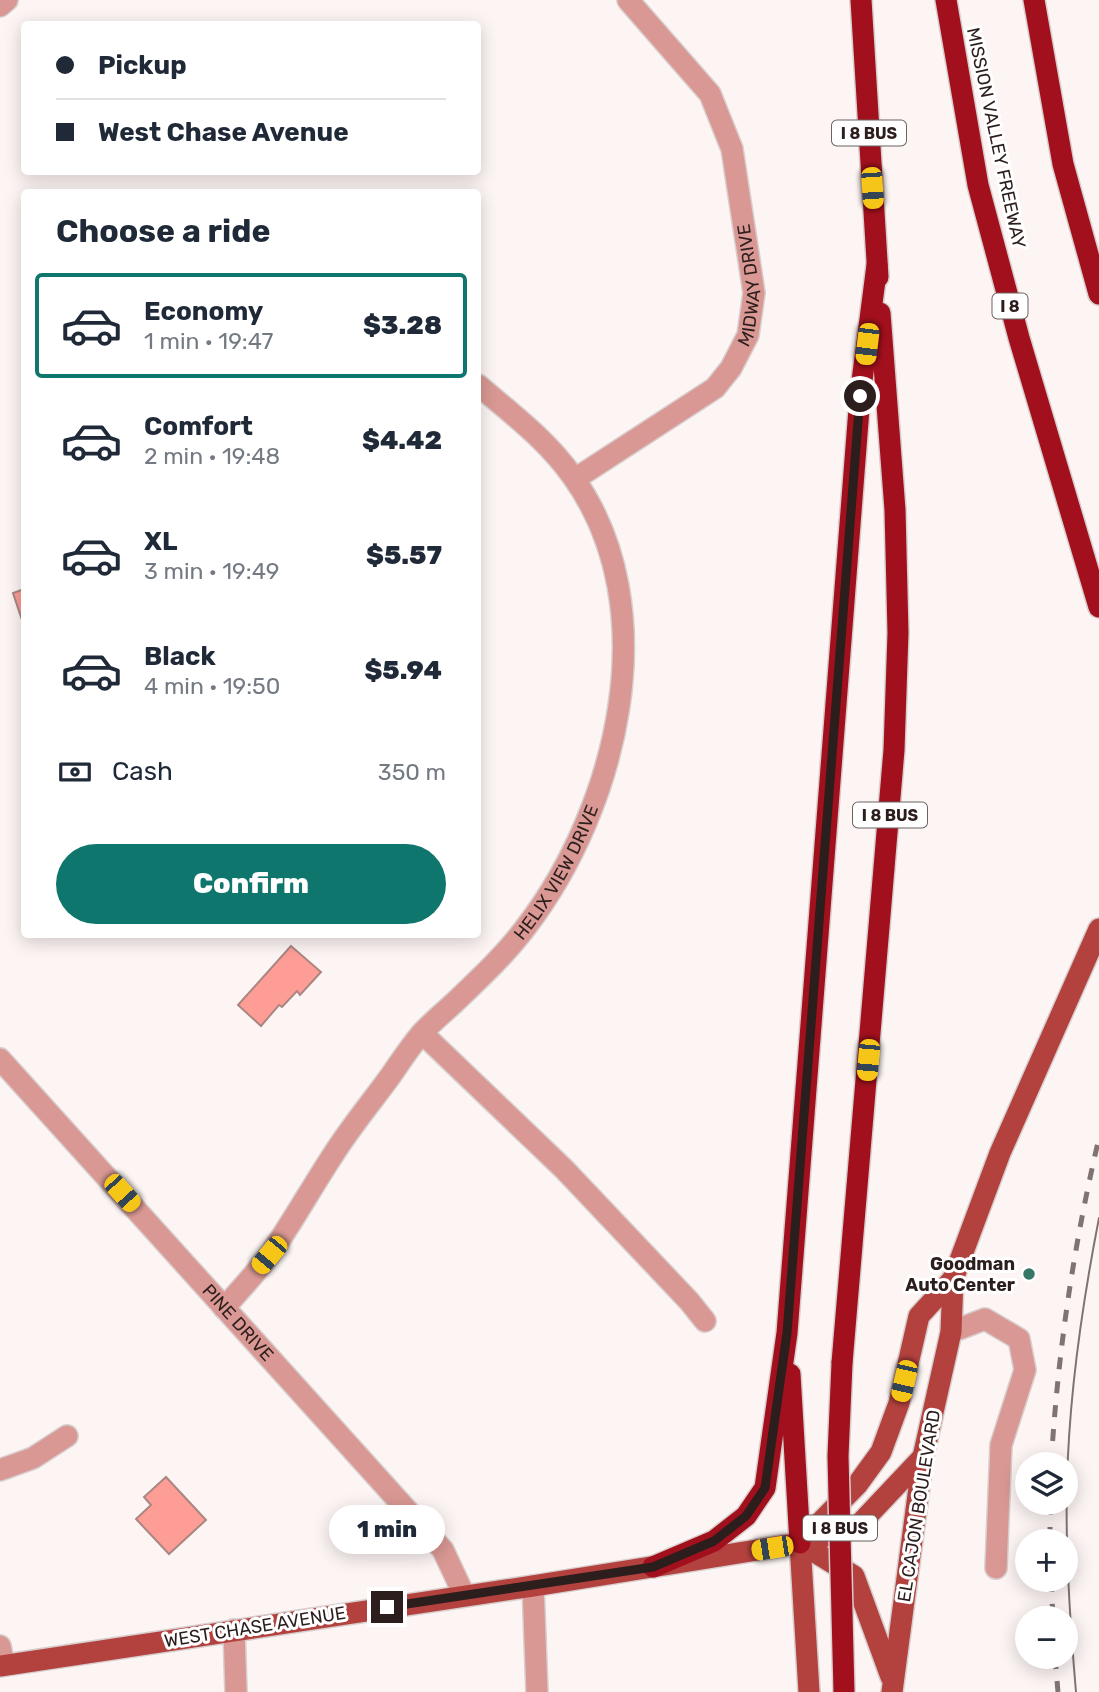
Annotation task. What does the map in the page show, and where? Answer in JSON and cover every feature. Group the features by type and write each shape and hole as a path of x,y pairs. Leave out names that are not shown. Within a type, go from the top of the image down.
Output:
{"highway":[{"name":"I 8 BUS","path":"844,1692 838,1456 842,1363 894,750 898,633 895,510 861,0"},
{"name":"MISSION VALLEY FREEWAY","path":"946,0 978,185 1018,338 1099,607"},
{"path":"1034,0 1063,163 1099,294"},
{"path":"653,1567 714,1541 746,1516 765,1488 787,1333 860,396 877,265"},
{"path":"787,1333 800,1543"}],"main road":[{"name":"EL CAJON BOULEVARD","path":"892,1687 923,1457 951,1332 953,1279 1000,1153 1099,929"},
{"name":"EL CAJON BOULEVARD","path":"800,1543 857,1485 881,1452 899,1403 919,1316 953,1279"},
{"name":"WEST CHASE AVENUE","path":"1,1659 234,1630 800,1543 856,1528 923,1457"},
{"path":"800,1543 854,1576 892,1687"},
{"path":"800,1543 808,1692"}],"street":[{"path":"0,6 6,0"},
{"name":"MIDWAY DRIVE","path":"575,479 715,388 732,368 748,335 754,293 732,149 710,94 628,0"},
{"name":"HELIX VIEW DRIVE","path":"224,1308 269,1255 335,1152 422,1033 501,957 547,899 583,833 610,757 622,670 622,626 618,583 601,528 575,479 546,442 481,388"},
{"path":"422,1033 564,1170 705,1321"},
{"name":"PINE DRIVE","path":"0,1059 443,1550 464,1595"},
{"path":"951,1332 985,1319 1019,1339 1026,1370 1001,1445 996,1568"},
{"path":"0,1470 33,1458 67,1436"},
{"path":"533,1586 537,1692"},
{"path":"234,1630 236,1692"}],"building":[{"path":"21,590 21,617 13,593"},
{"path":"291,946 321,972 300,995 297,991 282,1007 279,1005 261,1026 238,1005"},
{"path":"166,1477 206,1520 169,1554 136,1519 151,1505 144,1497"}],"tram line":[{"path":"1076,1692 1067,1562 1068,1450 1077,1350 1099,1218"}],"railway":[{"path":"1052,1452 1068,1300 1099,1138"},
{"path":"1050,1515 1050,1529"},
{"path":"1052,1592 1052,1606"},
{"path":"1056,1669 1058,1692"}],"place":[{"name":"Goodman Auto Center","path":"1029,1274"}],"route":[{"path":"387,1607 653,1567 714,1541 746,1516 765,1488 787,1333 860,396"}]}
